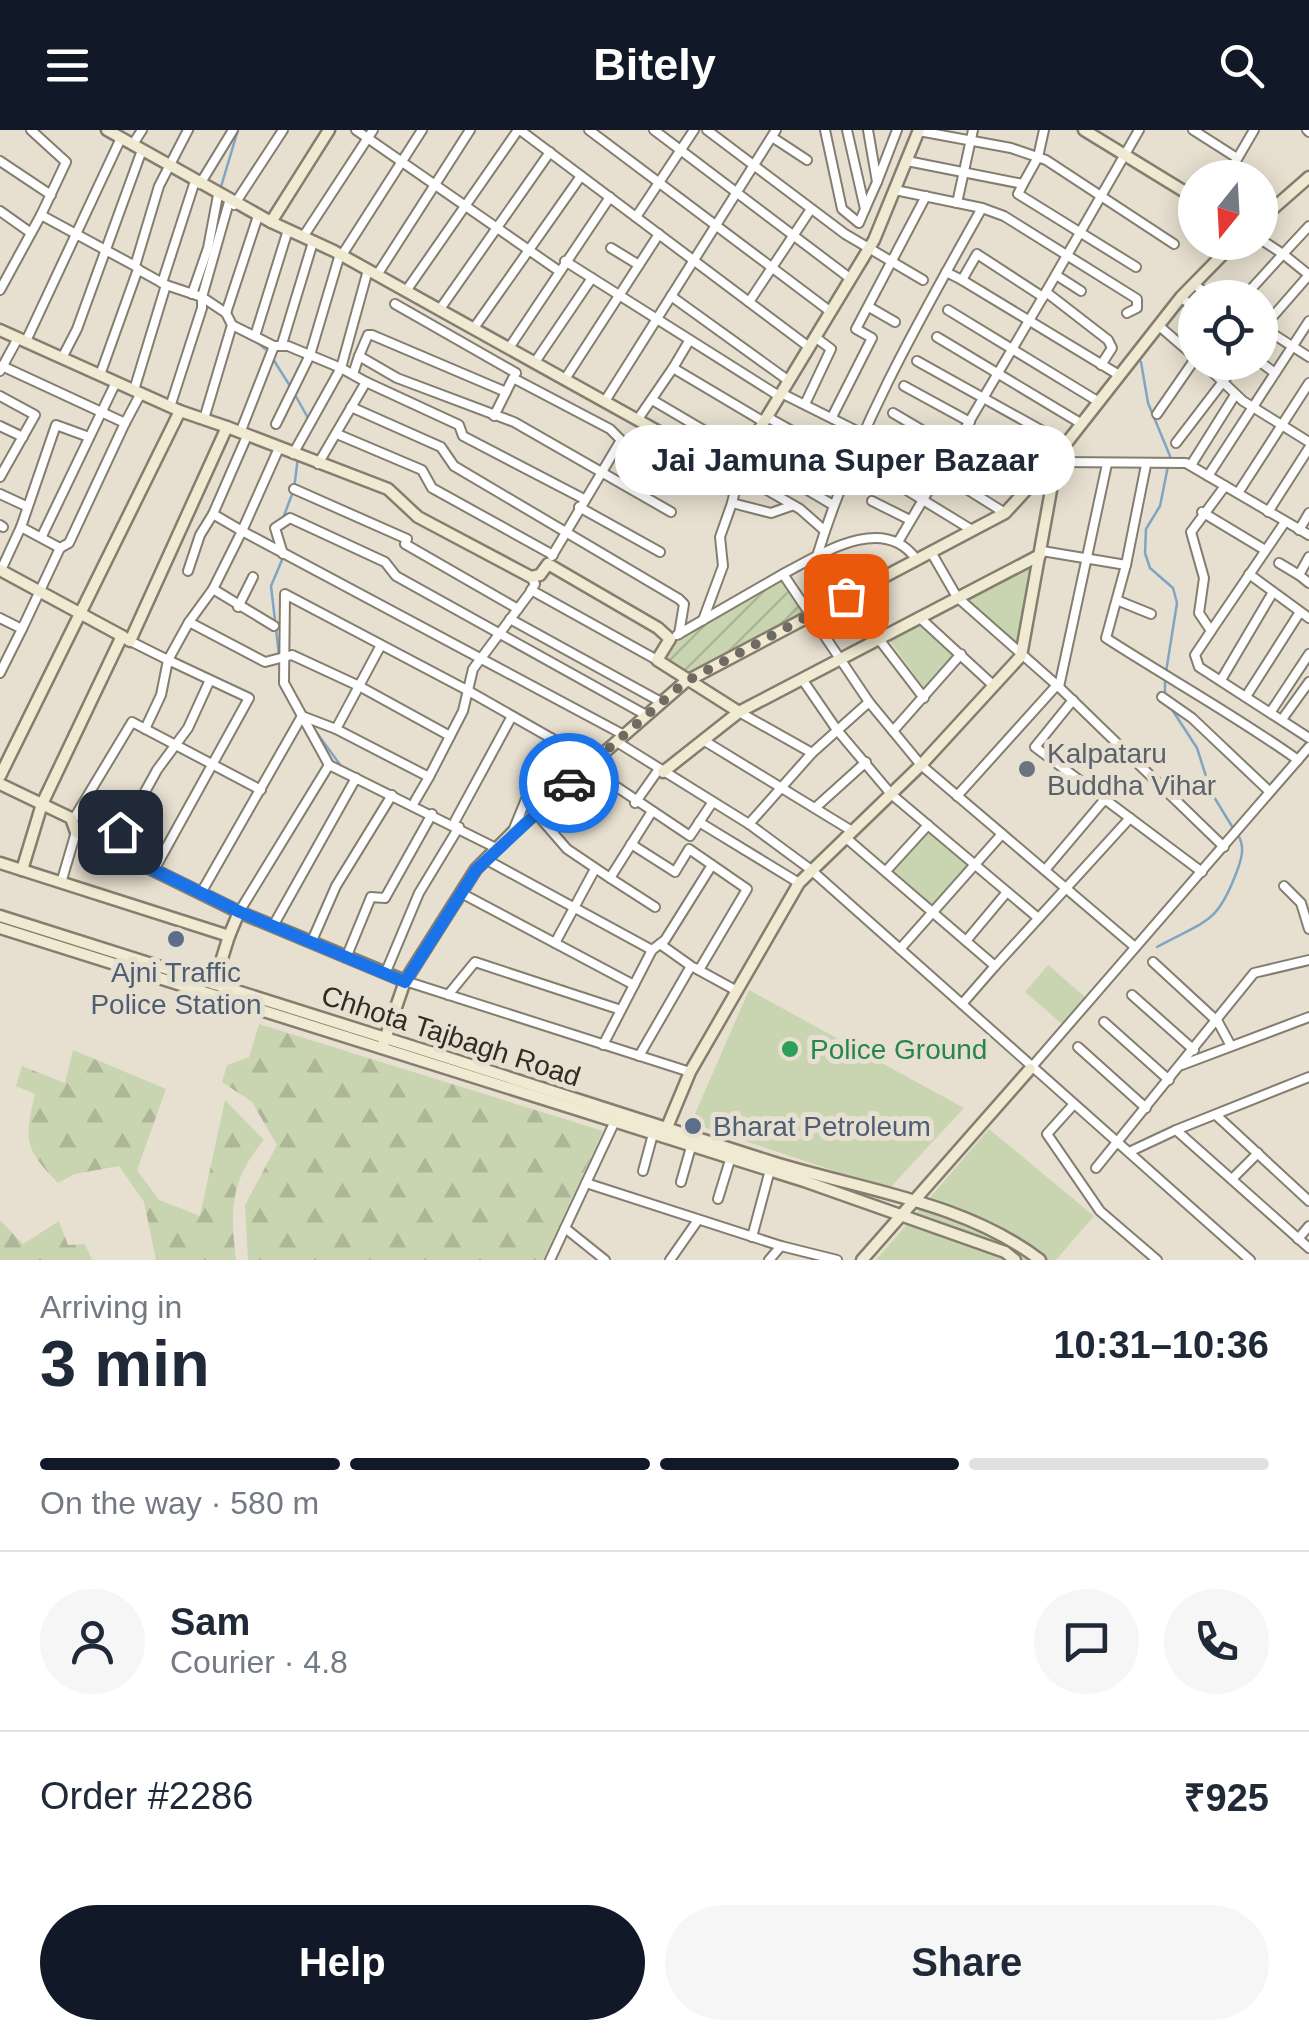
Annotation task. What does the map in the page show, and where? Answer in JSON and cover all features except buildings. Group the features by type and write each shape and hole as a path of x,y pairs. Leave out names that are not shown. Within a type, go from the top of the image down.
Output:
{"street":[{"path":"0,290 66,162 30,130"},
{"path":"107,130 232,204 341,255 724,467 738,471 825,531"},
{"path":"62,358 106,250 142,130"},
{"path":"100,375 169,165 188,130"},
{"path":"0,672 60,548 69,544 138,392 164,284 197,182 234,130"},
{"path":"199,298 232,204 283,130"},
{"path":"270,222 329,130"},
{"path":"356,130 371,134 432,184 559,271"},
{"path":"276,424 310,355 341,255 422,130"},
{"path":"297,452 341,368 373,272 470,130"},
{"path":"406,291 519,130 749,302 812,342 831,348 805,404"},
{"path":"589,130 831,312"},
{"path":"654,130 851,279"},
{"path":"636,218 694,130"},
{"path":"707,130 868,250 923,280"},
{"path":"826,130 842,208 859,223 897,130"},
{"path":"847,130 865,210"},
{"path":"868,130 877,182"},
{"path":"703,620 723,566 720,538 744,454 868,250 919,130 1038,157 1174,244"},
{"path":"958,203 973,130"},
{"path":"1044,130 1038,157 1018,194 1136,267"},
{"path":"1084,130 1178,188"},
{"path":"898,542 1127,157 1139,130"},
{"path":"1193,130 1237,158 1254,130"},
{"path":"188,571 278,345 308,239 371,134"},
{"path":"605,400 774,134 807,160"},
{"path":"121,138 78,235 22,340 1,368 124,423"},
{"path":"440,309 550,152"},
{"path":"0,160 51,194"},
{"path":"907,161 1024,184"},
{"path":"882,170 900,178"},
{"path":"474,328 581,176"},
{"path":"1278,204 1309,177"},
{"path":"895,190 982,208 1137,298 1136,308 1127,312"},
{"path":"0,776 81,614 175,409 218,195"},
{"path":"832,417 872,338 856,329 926,196"},
{"path":"510,348 610,197"},
{"path":"817,556 863,432 982,208"},
{"path":"749,302 811,210"},
{"path":"0,211 32,232"},
{"path":"41,215 226,314"},
{"path":"204,419 231,328 226,314 258,216"},
{"path":"1259,280 1309,226"},
{"path":"255,336 288,230"},
{"path":"565,378 659,234"},
{"path":"611,248 639,265"},
{"path":"1278,251 1309,275 1278,309"},
{"path":"962,280 977,254 1108,340 1112,348 1101,364"},
{"path":"566,260 780,395 863,432 1005,512"},
{"path":"1197,280 1217,260"},
{"path":"946,272 1119,375"},
{"path":"1056,275 1081,291"},
{"path":"535,362 592,278"},
{"path":"672,296 788,381"},
{"path":"383,1043 405,982 485,859 512,832 685,682 1005,512 1057,459 1178,301"},
{"path":"395,304 621,440 684,472"},
{"path":"869,307 895,322"},
{"path":"948,310 1099,402"},
{"path":"1278,368 1309,322"},
{"path":"1158,325 1178,343"},
{"path":"231,328 310,355 460,424 463,436 660,552"},
{"path":"0,330 175,409 388,489 418,518 531,577 535,584 482,657 465,689"},
{"path":"352,374 368,336 372,336 506,392"},
{"path":"937,336 1082,424"},
{"path":"1278,338 1309,357"},
{"path":"638,419 654,402 689,341"},
{"path":"359,356 398,378 514,422 602,469 670,512"},
{"path":"494,416 524,356"},
{"path":"917,362 1066,444"},
{"path":"673,368 765,420 832,452"},
{"path":"1157,414 1182,380"},
{"path":"1176,442 1223,380 1236,395 1309,445 1268,512"},
{"path":"1208,476 1271,380"},
{"path":"42,536 116,382"},
{"path":"318,464 366,382"},
{"path":"1238,493 1309,382"},
{"path":"904,386 970,422"},
{"path":"1191,465 1236,395"},
{"path":"0,396 56,425 90,437"},
{"path":"654,402 833,506"},
{"path":"351,407 442,448 454,466 684,604 674,636 657,660"},
{"path":"893,413 1025,492"},
{"path":"0,477 4,461 35,415"},
{"path":"56,425 21,527 0,570 126,639 249,698 154,870"},
{"path":"0,426 22,437"},
{"path":"22,870 42,804 228,427"},
{"path":"777,471 796,433"},
{"path":"337,434 422,470 432,488 674,636"},
{"path":"531,577 540,576 621,440"},
{"path":"145,729 161,695 168,660 213,589 279,448"},
{"path":"1057,459 1191,465 1309,535"},
{"path":"643,1171 690,1072 799,883 921,765 1021,656 1057,459"},
{"path":"957,796 1058,686 1107,464"},
{"path":"1146,465 1119,601 1106,638 1166,672 1195,696 1226,708 1298,760"},
{"path":"882,475 972,530"},
{"path":"1211,631 1199,613 1204,578 1191,532 1202,512 1226,486"},
{"path":"294,489 407,539 405,544 518,609"},
{"path":"0,494 26,506"},
{"path":"872,500 910,520"},
{"path":"732,504 771,513 787,505 795,507"},
{"path":"1202,512 1265,550"},
{"path":"1299,530 1309,513"},
{"path":"213,514 283,555 305,561 482,657 620,739 661,770 749,824 810,869 1030,1069 1250,1260"},
{"path":"283,555 275,528 282,521 385,562 396,576 646,716"},
{"path":"1285,522 1211,631 1195,662 1309,738"},
{"path":"21,527 60,548"},
{"path":"674,636 817,556 871,536 898,542 916,559"},
{"path":"931,552 957,597 1073,700 1224,847"},
{"path":"635,803 661,770 740,712 1041,553 1126,565"},
{"path":"1299,575 1309,558"},
{"path":"1279,562 1309,583"},
{"path":"783,574 869,702 921,765 1135,947"},
{"path":"1248,574 1309,618"},
{"path":"238,607 253,577"},
{"path":"213,589 274,626"},
{"path":"531,590 812,753"},
{"path":"1221,680 1273,592"},
{"path":"496,848 457,824 329,766 284,679 284,594 551,738 635,803 690,836 712,803"},
{"path":"1119,601 1151,614"},
{"path":"1247,695 1300,612"},
{"path":"919,617 994,686"},
{"path":"0,618 22,628"},
{"path":"510,619 662,702"},
{"path":"189,622 265,662 286,655 359,686 450,736"},
{"path":"878,638 924,698"},
{"path":"336,729 381,644"},
{"path":"893,732 961,654"},
{"path":"1272,710 1309,654"},
{"path":"802,679 837,730 891,794 1037,918"},
{"path":"113,850 188,728 210,682"},
{"path":"1283,718 1309,682"},
{"path":"415,801 469,698 465,689"},
{"path":"1073,700 1035,747 1202,872"},
{"path":"1166,700 1268,791"},
{"path":"749,824 812,753 869,702"},
{"path":"302,716 336,729 429,777"},
{"path":"201,893 302,716"},
{"path":"385,974 419,892 512,716"},
{"path":"61,883 75,826 132,722 261,790"},
{"path":"512,832 551,738"},
{"path":"703,740 815,808 995,966"},
{"path":"862,1260 1309,747"},
{"path":"815,808 866,762"},
{"path":"214,984 240,912 329,766"},
{"path":"273,926 356,778"},
{"path":"0,784 42,804 113,850 346,958 405,982 690,1072"},
{"path":"312,943 336,886 392,795"},
{"path":"1045,870 1105,799"},
{"path":"535,812 567,849 655,907"},
{"path":"610,878 651,813"},
{"path":"346,958 372,897 385,898 432,814"},
{"path":"962,1004 1063,886 1130,818"},
{"path":"699,822 799,883"},
{"path":"886,872 928,825"},
{"path":"900,950 1002,834"},
{"path":"632,844 675,872 688,849 746,888 639,1056"},
{"path":"485,859 737,991"},
{"path":"0,864 230,936"},
{"path":"603,1044 656,947 712,865"},
{"path":"556,944 595,869"},
{"path":"1284,886 1302,903 1309,929"},
{"path":"966,940 1007,892"},
{"path":"461,893 634,985"},
{"name":"Chhota Tajbagh Road","path":"0,916 383,1043 913,1201 1007,1234 1040,1260"},
{"path":"0,928 383,1043 770,1170 1005,1252 1015,1260"},
{"path":"1096,1168 1197,1052 1254,972 1309,960"},
{"path":"448,995 476,962 621,1010"},
{"path":"1153,962 1218,1022 1231,1046"},
{"path":"1132,995 1197,1052"},
{"path":"1197,1052 1231,1046 1309,1017"},
{"path":"1104,1022 1169,1080"},
{"path":"1078,1047 1146,1108"},
{"path":"1129,1152 1309,1077"},
{"path":"1074,1104 1047,1134 1100,1211 1157,1260"},
{"path":"1216,1116 1309,1201"},
{"path":"550,1260 615,1121"},
{"path":"1176,1130 1309,1248"},
{"path":"681,1182 691,1147"},
{"path":"1232,1179 1258,1154"},
{"path":"718,1199 730,1160"},
{"path":"752,1236 770,1170"},
{"path":"586,1183 781,1246 837,1260"},
{"path":"670,1260 698,1220"},
{"path":"1298,1239 1309,1226"},
{"path":"565,1228 605,1260"},
{"path":"770,1260 781,1246"}],"green space":[{"path":"1037,558 1018,647 963,597"},
{"path":"781,578 804,613 685,678 660,658 673,640"},
{"path":"917,623 953,655 924,688 890,641"},
{"path":"928,830 970,865 934,907 892,870"},
{"path":"1048,965 1085,997 1062,1024 1025,992"},
{"name":"Police Ground","path":"749,990 964,1108 889,1189 691,1123"},
{"path":"259,1024 603,1131 543,1260 248,1260 245,1205 277,1145 252,1102 222,1082 227,1065 249,1057"},
{"path":"73,1050 166,1089 137,1170 159,1200 200,1216 225,1100 264,1140 244,1169 235,1197 236,1260 156,1260 144,1202 119,1166 75,1174 58,1183 39,1161 28,1134 35,1094 16,1086 22,1066 65,1083"},
{"path":"989,1129 1094,1216 1056,1260 876,1260"},
{"path":"0,1220 23,1244 59,1221 68,1245 85,1244 92,1260 0,1260"}],"waterway":[{"path":"220,190 238,130"},
{"path":"214,236 220,205"},
{"path":"256,341 265,349"},
{"path":"273,359 290,386"},
{"path":"1141,362 1148,403 1170,456 1160,506 1146,529 1145,553 1150,568 1173,588 1177,603 1166,672"},
{"path":"294,393 308,418 302,430"},
{"path":"282,521 294,489 298,457"},
{"path":"280,529 286,550"},
{"path":"279,655 271,586 282,560"},
{"path":"1165,679 1165,696"},
{"path":"1171,708 1197,748 1211,792 1233,828"},
{"path":"311,725 341,766"},
{"path":"1157,947 1216,912 1239,866 1242,843 1238,835"}],"way so far":[{"path":"569,783 685,682 846,596"}],"place":[{"name":"Jai Jamuna Super Bazaar","path":"846,596"},
{"name":"Kalpataru Buddha Vihar","path":"1027,769"},
{"name":"Ajni Traffic Police Station","path":"176,939"},
{"name":"Police Ground","path":"790,1049"},
{"name":"Bharat Petroleum","path":"693,1126"}],"route":[{"path":"120,832 113,850 240,912 405,982 485,859 569,783"}]}
